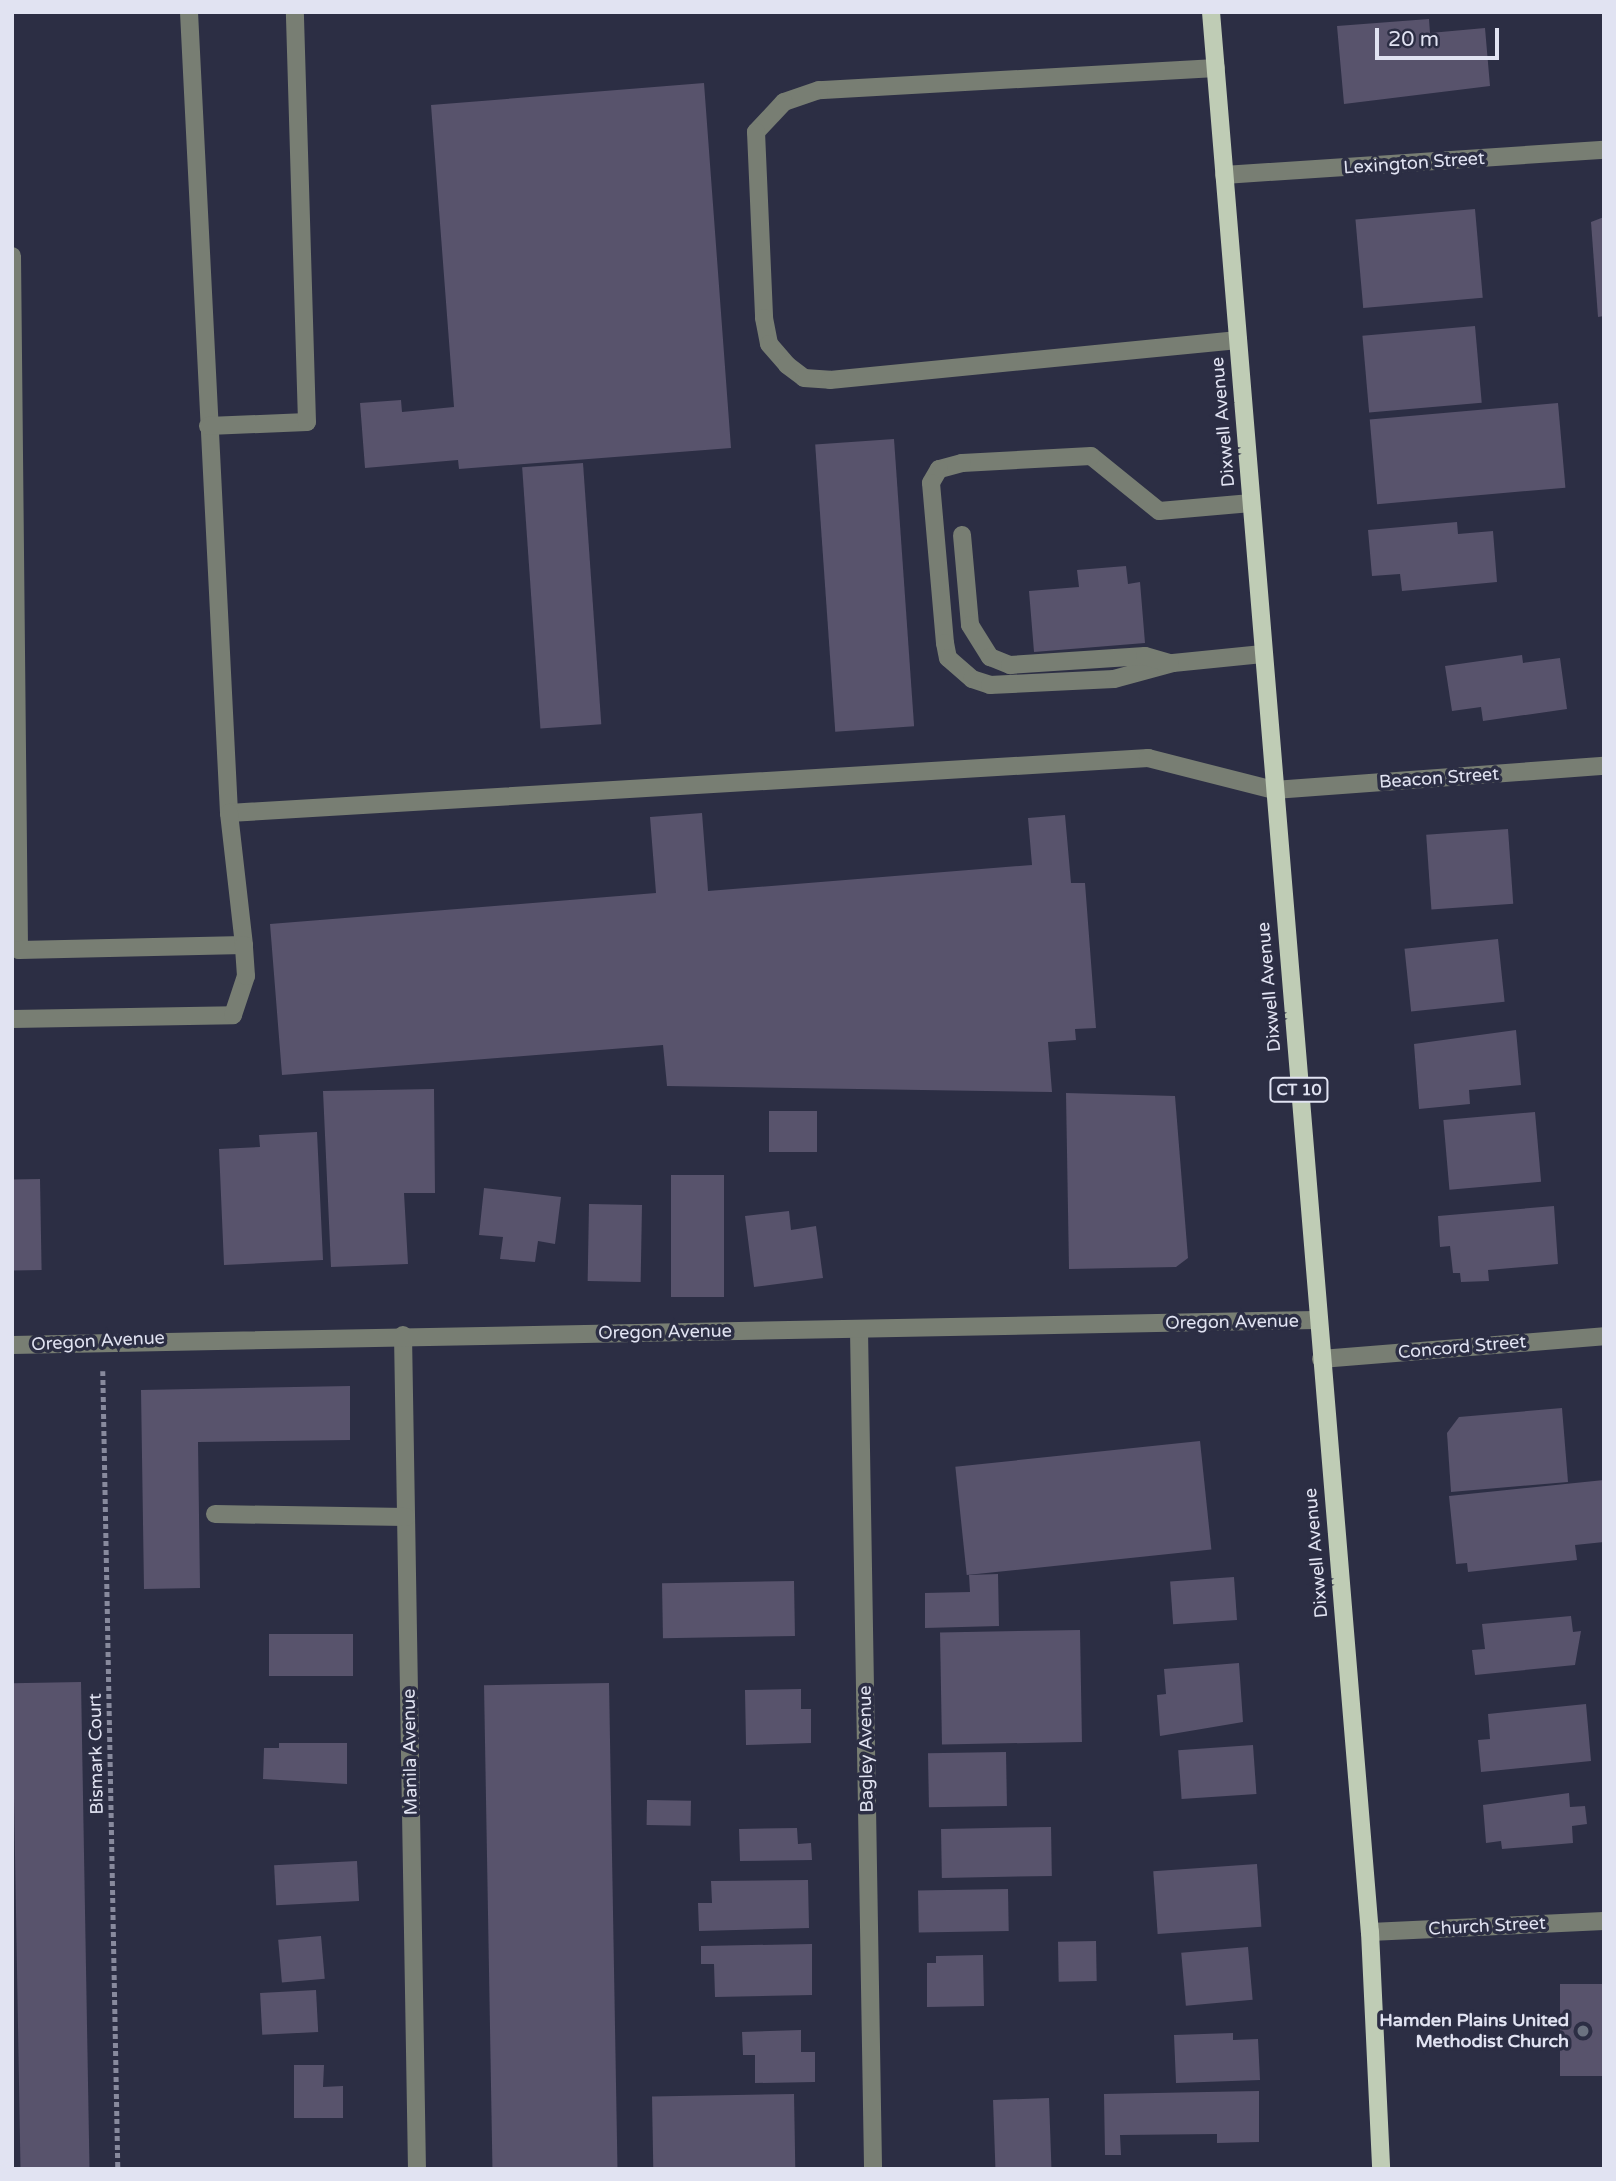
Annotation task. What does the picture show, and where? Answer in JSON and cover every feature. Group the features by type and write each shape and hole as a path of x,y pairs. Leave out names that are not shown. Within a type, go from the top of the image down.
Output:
{"main road":[{"name":"Dixwell Avenue","path":"1212,12 1317,1320 1370,1932 1381,2169"}],"street":[{"path":"12,1019 233,1014 246,976 229,813 208,426 190,12"},
{"path":"208,426 307,422 295,12"},
{"path":"1216,68 820,90 784,102 757,132 764,318 769,344 787,365 804,378 830,380 1238,340"},
{"name":"Lexington Street","path":"1224,175 1604,150"},
{"path":"12,256 16,954 244,945"},
{"path":"1251,503 1159,511 1091,456 962,463 939,469 931,483 944,643 948,658 972,679 990,685 1114,679 1173,663 1263,654"},
{"path":"962,535 970,625 990,657 1010,665 1145,656 1173,663"},
{"name":"Beacon Street","path":"229,813 1148,758 1274,790 1604,766"},
{"name":"Oregon Avenue","path":"12,1345 102,1339 859,1330 1317,1320"},
{"name":"Bagley Avenue","path":"859,1330 873,2169"},
{"name":"Manila Avenue","path":"402,1335 417,2169"},
{"name":"Concord Street","path":"1321,1359 1604,1336"},
{"path":"215,1514 406,1517"},
{"name":"Church Street","path":"1370,1932 1604,1921"}],"path":[{"name":"Bismark Court","path":"102,1339 118,2169"}],"building":[{"path":"1429,19 1430,33 1485,28 1490,86 1344,104 1337,26"},
{"path":"704,83 731,448 459,469 458,460 365,468 360,403 401,400 402,412 454,407 431,105"},
{"path":"1475,209 1483,298 1363,308 1355,219"},
{"path":"1604,217 1604,316 1598,317 1591,222"},
{"path":"1475,326 1482,403 1369,413 1362,336"},
{"path":"1558,403 1565,488 1377,504 1370,419"},
{"path":"894,439 914,726 835,732 815,445"},
{"path":"583,463 601,724 540,729 522,467"},
{"path":"1457,522 1458,534 1493,531 1497,582 1402,591 1400,574 1372,576 1368,530"},
{"path":"1126,566 1128,584 1140,582 1145,643 1034,652 1029,591 1079,587 1077,570"},
{"path":"1522,655 1523,663 1560,658 1567,709 1483,721 1481,707 1452,711 1445,666"},
{"path":"702,813 708,891 1032,865 1028,818 1065,815 1071,883 1085,883 1096,1028 1075,1029 1076,1040 1048,1042 1052,1092 667,1086 663,1045 282,1075 270,924 656,893 650,817"},
{"path":"1508,829 1513,904 1431,910 1426,835"},
{"path":"1498,939 1505,1002 1411,1011 1405,949"},
{"path":"1516,1030 1521,1085 1469,1090 1470,1104 1419,1109 1414,1044"},
{"path":"434,1089 435,1193 404,1193 408,1264 331,1267 323,1091"},
{"path":"1066,1093 1175,1096 1188,1258 1176,1267 1069,1269"},
{"path":"769,1111 817,1111 817,1152 769,1152"},
{"path":"1535,1112 1541,1182 1449,1190 1443,1120"},
{"path":"317,1132 323,1260 224,1265 219,1149 260,1147 259,1135"},
{"path":"671,1175 724,1175 724,1297 671,1297"},
{"path":"12,1179 40,1179 42,1270 14,1270"},
{"path":"484,1188 561,1197 555,1244 538,1241 535,1262 500,1259 503,1237 479,1235"},
{"path":"589,1204 642,1205 641,1282 588,1281"},
{"path":"1554,1206 1558,1264 1488,1270 1489,1281 1461,1282 1460,1273 1453,1273 1450,1246 1440,1247 1438,1216"},
{"path":"789,1211 791,1230 816,1226 823,1278 754,1287 745,1216"},
{"path":"350,1386 350,1440 198,1442 200,1588 144,1589 141,1390"},
{"path":"1562,1408 1568,1482 1451,1492 1447,1433 1459,1417"},
{"path":"1200,1441 1211,1549 967,1575 955,1467"},
{"path":"1604,1480 1604,1542 1575,1545 1577,1560 1468,1572 1467,1563 1456,1564 1449,1496"},
{"path":"998,1574 999,1626 925,1628 925,1593 970,1592 969,1575"},
{"path":"1234,1577 1237,1620 1173,1624 1170,1581"},
{"path":"794,1581 795,1636 663,1638 662,1583"},
{"path":"1571,1616 1573,1632 1581,1631 1575,1665 1475,1675 1472,1650 1485,1649 1482,1624"},
{"path":"1080,1630 1082,1742 942,1744 940,1632"},
{"path":"269,1634 353,1634 353,1676 269,1676"},
{"path":"1239,1663 1243,1722 1160,1736 1157,1695 1166,1694 1164,1669"},
{"path":"81,1682 89,2169 20,2169 12,1683"},
{"path":"609,1683 617,2169 492,2169 484,1685"},
{"path":"801,1689 801,1709 811,1709 811,1743 746,1745 745,1690"},
{"path":"1586,1704 1591,1761 1481,1772 1478,1740 1490,1739 1488,1714"},
{"path":"279,1743 347,1743 347,1784 263,1779 264,1748 279,1748"},
{"path":"1253,1745 1256,1794 1182,1799 1178,1750"},
{"path":"1006,1752 1007,1806 929,1807 928,1753"},
{"path":"1569,1793 1570,1807 1585,1806 1587,1824 1572,1826 1573,1843 1502,1849 1501,1841 1486,1843 1483,1805"},
{"path":"647,1800 691,1801 691,1826 647,1825"},
{"path":"1051,1827 1052,1876 942,1878 941,1829"},
{"path":"797,1828 798,1844 811,1843 812,1860 740,1861 739,1829"},
{"path":"357,1861 359,1901 276,1905 274,1865"},
{"path":"1257,1864 1261,1927 1158,1934 1153,1871"},
{"path":"808,1880 809,1928 699,1931 698,1903 712,1903 711,1881"},
{"path":"1008,1889 1009,1931 919,1933 918,1891"},
{"path":"321,1936 325,1979 282,1983 278,1940"},
{"path":"1096,1941 1097,1981 1059,1982 1058,1942"},
{"path":"812,1944 812,1995 715,1997 714,1964 701,1964 701,1946"},
{"path":"1248,1947 1253,2000 1186,2006 1181,1953"},
{"path":"983,1955 984,2006 927,2007 927,1963 936,1963 936,1956"},
{"name":"Hamden Plains United Methodist Church","path":"1560,1984 1604,1984 1604,2076 1560,2076"},
{"path":"316,1990 318,2032 262,2035 260,1993"},
{"path":"801,2030 801,2052 815,2052 815,2082 755,2083 755,2055 743,2055 742,2032"},
{"path":"1233,2033 1233,2040 1258,2039 1260,2080 1176,2083 1174,2035"},
{"path":"294,2065 324,2065 323,2087 343,2086 343,2118 294,2118"},
{"path":"1259,2091 1259,2142 1217,2143 1217,2134 1120,2135 1121,2155 1105,2155 1104,2094"},
{"path":"794,2094 795,2167 653,2169 652,2096"},
{"path":"1049,2098 1051,2169 995,2169 993,2100"}],"place":[{"name":"Hamden Plains United Methodist Church","path":"1583,2031"}]}
